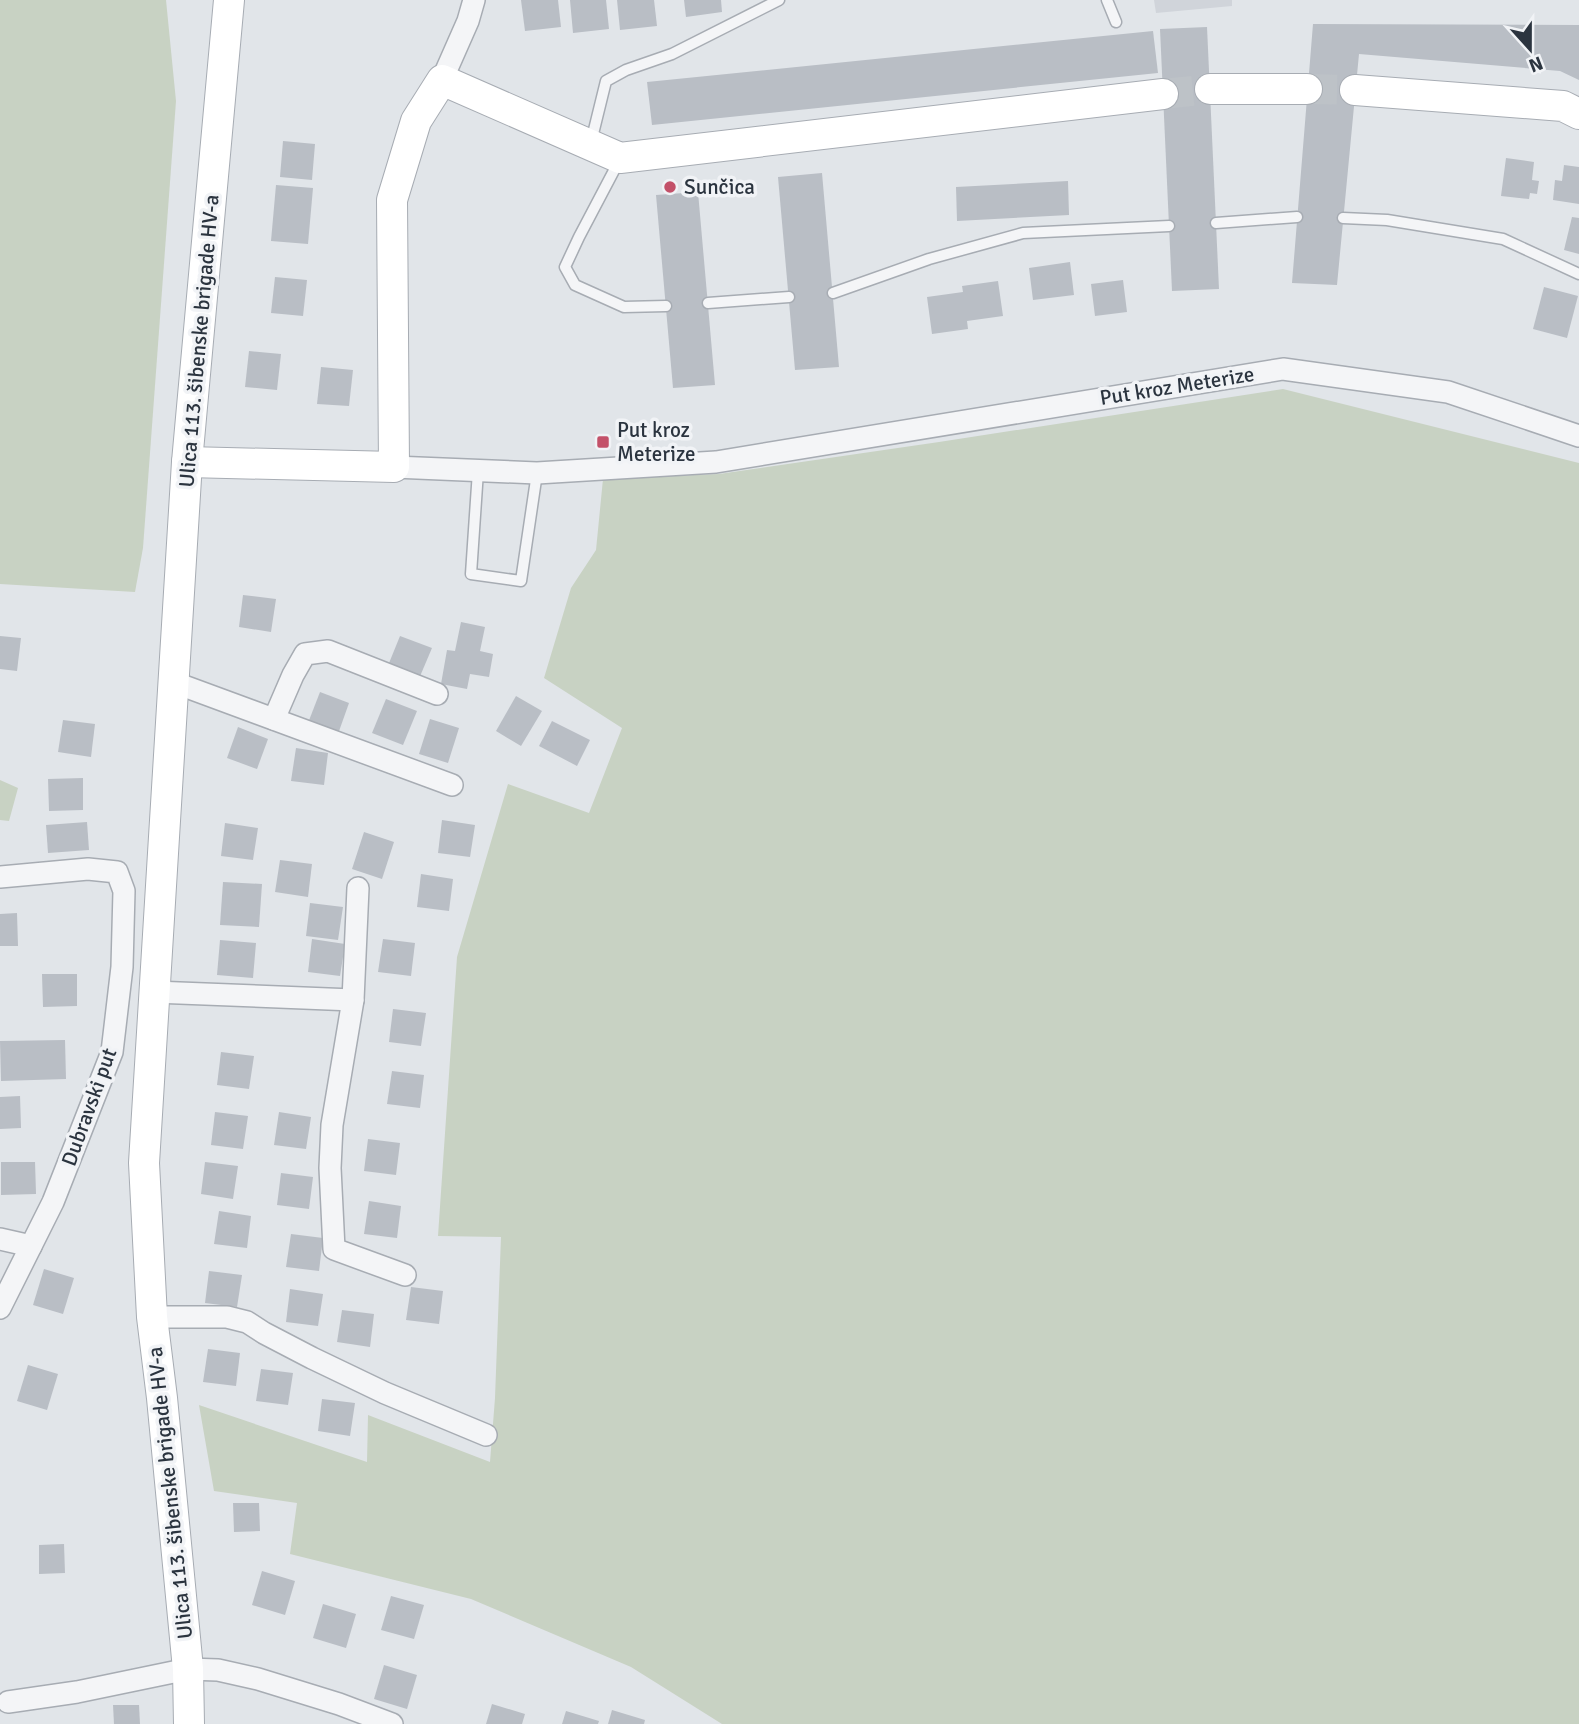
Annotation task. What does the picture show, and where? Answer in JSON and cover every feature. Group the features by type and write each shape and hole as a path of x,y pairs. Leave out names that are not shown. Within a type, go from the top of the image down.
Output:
{"main road":[{"name":"Ulica 113. šibenske brigade HV-a","path":"189,1724 188,1669 152,1317 144,1163 187,462 229,0"},
{"path":"394,467 391,200 416,121 442,79 621,158 1163,94"},
{"path":"1210,89 1307,89"},
{"path":"1355,90 1563,106 1579,114"},
{"name":"Put kroz Meterize","path":"187,462 394,467"}],"street":[{"path":"442,79 468,22 474,0"},
{"name":"Put kroz Meterize","path":"394,467 537,473 716,462 1283,369 1448,392 1579,436"},
{"path":"274,719 305,654 328,651 436,694"},
{"path":"173,682 452,785"},
{"name":"Dubravski put","path":"0,877 88,869 117,872 124,891 122,967 112,1052 53,1202 0,1308"},
{"path":"358,888 353,1000 332,1125 330,1168 334,1249 405,1275"},
{"path":"154,992 353,1000"},
{"path":"0,1239 31,1246"},
{"name":"Ulica 113. šibenske brigade HV-a","path":"152,1317 228,1317 247,1322 312,1358 385,1393 486,1435"},
{"name":"Ulica 113. šibenske brigade HV-a","path":"8,1702 77,1692 188,1669 218,1670 258,1679 339,1704 392,1724"}],"lane":[{"path":"590,144 606,81 626,70 672,54 779,0"},
{"path":"1107,0 1116,22"},
{"path":"621,158 565,268 575,285 624,307 666,306"},
{"path":"1216,223 1297,217"},
{"path":"1343,218 1387,220 1503,239 1579,274"},
{"path":"833,293 929,259 1023,233 1169,226"},
{"path":"708,303 789,297"},
{"path":"478,471 471,574 521,581 537,473"}],"shaded area":[{"path":"1154,0 1232,0 1232,6 1156,13"}],"green space":[{"path":"0,0 166,0 176,101 143,548 135,592 0,584"},
{"path":"1283,389 1579,463 1579,1724 722,1724 631,1667 471,1599 290,1554 297,1503 214,1491 199,1405 367,1462 368,1415 490,1462 501,1237 438,1236 457,957 508,784 589,813 622,728 544,678 571,588 596,550 603,479 719,474"},
{"path":"0,780 18,788 9,821 0,820"}],"building":[{"path":"521,0 558,0 561,27 525,31"},
{"path":"570,0 606,0 609,29 573,33"},
{"path":"617,0 654,0 657,26 620,30"},
{"path":"684,0 721,0 722,12 686,17"},
{"path":"1313,24 1579,25 1579,80 1560,71 1359,54 1337,285 1292,283"},
{"path":"1207,27 1219,289 1172,291 1160,29"},
{"path":"1153,31 1158,73 652,125 647,82"},
{"path":"283,141 315,144 312,180 280,177"},
{"path":"1506,158 1534,162 1532,180 1539,181 1537,194 1530,193 1529,199 1501,196"},
{"path":"1564,165 1579,167 1579,204 1553,200 1555,180 1562,181"},
{"path":"822,173 839,367 795,370 778,177"},
{"path":"1068,181 1069,215 957,221 956,187"},
{"path":"276,185 313,188 308,244 271,241"},
{"path":"698,192 715,385 673,388 656,195"},
{"path":"1572,217 1579,218 1579,254 1564,250"},
{"path":"1070,262 1074,295 1033,300 1029,268"},
{"path":"275,277 307,280 303,316 271,313"},
{"path":"1123,280 1127,312 1095,316 1091,284"},
{"path":"998,281 1003,316 967,321 968,329 932,334 927,297 963,292 962,286"},
{"path":"1544,287 1578,296 1567,338 1533,329"},
{"path":"249,351 281,354 277,390 245,387"},
{"path":"321,367 353,370 349,406 317,404"},
{"path":"243,595 276,599 271,632 239,627"},
{"path":"461,622 485,627 480,651 493,654 489,677 470,674 467,689 441,684 447,650 455,651"},
{"path":"0,636 21,638 17,671 0,669"},
{"path":"400,636 432,648 418,681 387,668"},
{"path":"320,692 349,703 338,734 308,723"},
{"path":"516,696 542,711 521,746 496,731"},
{"path":"386,699 417,711 403,745 372,733"},
{"path":"430,719 459,728 448,763 419,754"},
{"path":"63,720 95,724 91,757 58,752"},
{"path":"552,721 590,740 577,766 539,746"},
{"path":"238,727 268,739 257,769 227,758"},
{"path":"296,748 328,753 324,785 291,781"},
{"path":"83,778 83,810 49,811 48,779"},
{"path":"442,820 475,825 470,857 438,853"},
{"path":"87,822 89,850 48,853 46,825"},
{"path":"225,823 258,828 253,860 221,856"},
{"path":"364,832 394,842 382,879 352,869"},
{"path":"280,860 312,864 308,897 275,892"},
{"path":"421,874 453,879 449,911 417,907"},
{"path":"223,882 262,884 259,927 220,925"},
{"path":"310,903 343,907 338,940 306,936"},
{"path":"17,913 18,946 0,946 0,914"},
{"path":"312,939 345,944 340,976 308,972"},
{"path":"383,939 415,943 411,976 378,972"},
{"path":"220,940 256,943 253,978 217,975"},
{"path":"42,974 77,974 77,1006 43,1007"},
{"path":"393,1009 426,1013 421,1046 389,1042"},
{"path":"65,1040 66,1079 1,1081 0,1041"},
{"path":"221,1052 254,1056 249,1089 217,1085"},
{"path":"392,1071 424,1075 420,1108 387,1104"},
{"path":"20,1096 21,1128 0,1129 0,1097"},
{"path":"215,1112 248,1116 243,1149 211,1145"},
{"path":"279,1112 311,1117 306,1149 274,1145"},
{"path":"368,1139 400,1143 396,1175 364,1171"},
{"path":"1,1162 35,1162 36,1194 1,1195"},
{"path":"205,1162 238,1166 233,1199 201,1194"},
{"path":"281,1173 313,1177 309,1209 277,1205"},
{"path":"369,1201 401,1206 397,1238 364,1234"},
{"path":"219,1211 251,1216 247,1248 214,1244"},
{"path":"291,1234 323,1238 319,1271 286,1267"},
{"path":"44,1269 74,1278 63,1314 33,1305"},
{"path":"209,1271 242,1275 237,1307 205,1303"},
{"path":"411,1287 443,1291 439,1324 406,1320"},
{"path":"290,1289 323,1294 318,1326 286,1322"},
{"path":"342,1310 374,1314 370,1347 337,1342"},
{"path":"208,1349 240,1353 236,1386 203,1382"},
{"path":"28,1365 58,1374 47,1410 17,1401"},
{"path":"261,1369 293,1373 288,1405 256,1401"},
{"path":"322,1399 355,1403 350,1436 318,1431"},
{"path":"233,1503 259,1503 260,1531 234,1532"},
{"path":"64,1544 65,1573 39,1574 39,1545"},
{"path":"262,1571 295,1581 285,1615 252,1605"},
{"path":"391,1596 424,1605 414,1639 381,1630"},
{"path":"323,1604 356,1614 346,1648 313,1638"},
{"path":"384,1665 417,1675 407,1709 374,1699"},
{"path":"492,1704 525,1714 522,1724 486,1724"},
{"path":"113,1705 139,1705 140,1724 114,1724"},
{"path":"612,1710 645,1720 644,1724 608,1724"},
{"path":"566,1711 599,1721 598,1724 562,1724"}],"tunnel":[{"path":"1163,94 1210,89"},
{"path":"1307,89 1355,90"}],"place":[{"name":"Sunčica","path":"670,187"},
{"name":"Put kroz Meterize","path":"603,442"}]}
